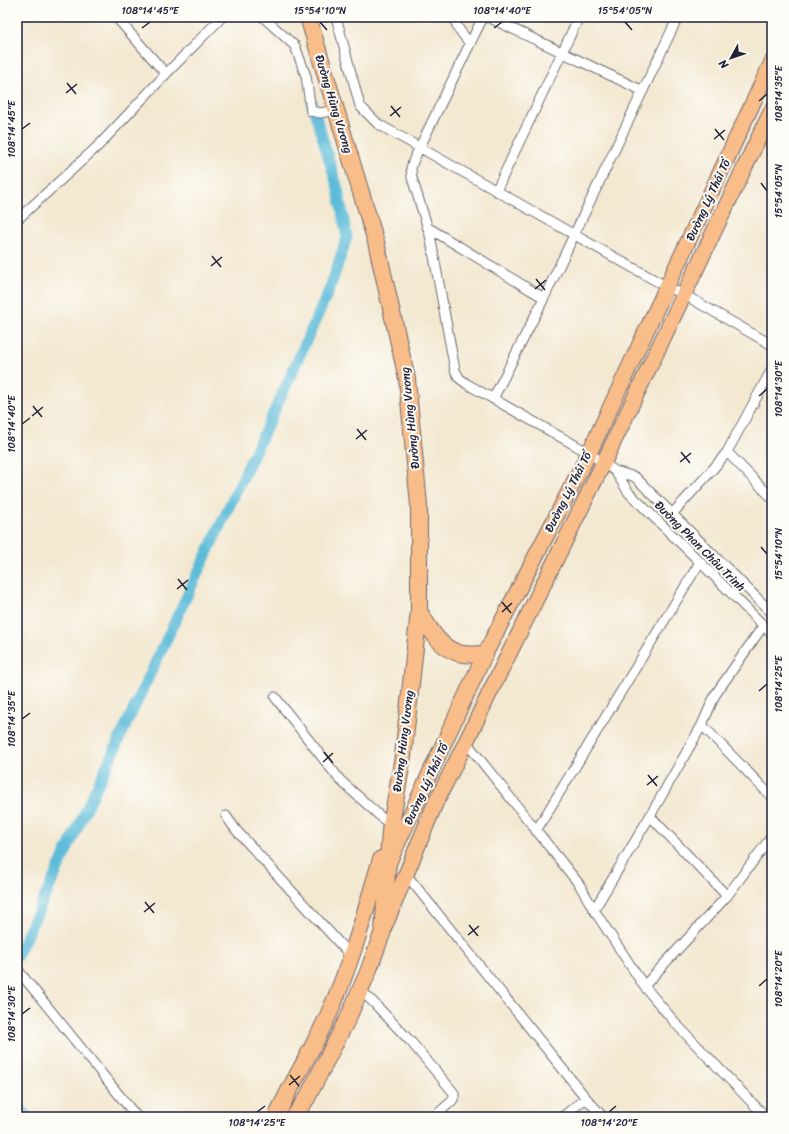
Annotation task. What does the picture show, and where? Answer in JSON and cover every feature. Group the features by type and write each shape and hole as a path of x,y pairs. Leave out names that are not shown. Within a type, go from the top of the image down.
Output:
{"highway":[{"name":"Đường Hùng Vương","path":"294,1117 307,1098 330,1053 368,972 383,931 391,828 403,756 419,611 419,505 407,379 376,242 328,111 308,17"},
{"path":"419,611 428,627 441,643 450,650 462,654 485,654"},
{"name":"Đường Hùng Vương","path":"276,1117 331,1009 351,956 391,828"}],"main road":[{"name":"Đường Lý Thái Tổ","path":"362,922 485,654 589,453 772,62"},
{"name":"Đường Lý Thái Tổ","path":"383,931 405,874 435,804 493,686 609,466 683,294 727,205 768,130 772,110"},
{"path":"747,117 768,130"},
{"path":"709,197 727,205"},
{"path":"475,676 493,686"}],"street":[{"path":"116,17 166,74"},
{"path":"17,220 99,145 222,17"},
{"path":"263,17 295,46 306,76 311,103 310,110 312,113 328,111"},
{"path":"336,17 360,106 378,124 772,345"},
{"path":"454,17 458,28 470,44"},
{"name":"Đường Phan Châu Trinh","path":"483,17 414,159 412,168 412,178 427,227 455,370 459,378 467,384 589,453 609,466 635,477 771,610"},
{"path":"488,17 643,92"},
{"path":"496,191 579,17"},
{"path":"493,398 544,298 678,17"},
{"path":"427,227 544,298"},
{"path":"672,514 727,452 772,369"},
{"path":"727,452 772,498"},
{"name":"Đường Phan Châu Trinh","path":"609,466 629,493 772,634"},
{"path":"536,831 700,562"},
{"path":"594,910 702,725 716,695 763,626"},
{"path":"275,698 340,780 391,828"},
{"path":"702,725 772,797"},
{"path":"466,742 579,884 594,910 644,986 678,1026 766,1117"},
{"path":"226,816 351,956"},
{"path":"650,816 727,896"},
{"path":"644,986 727,896 772,836"},
{"path":"405,874 603,1117"},
{"path":"17,969 137,1117"},
{"path":"360,990 412,1043 454,1093 454,1098 452,1101 434,1117"},
{"path":"562,1117 586,1098"}],"waterway":[{"path":"17,956 286,386 330,288 347,237 338,189 312,103"},
{"path":"17,1103 27,1117"}]}
